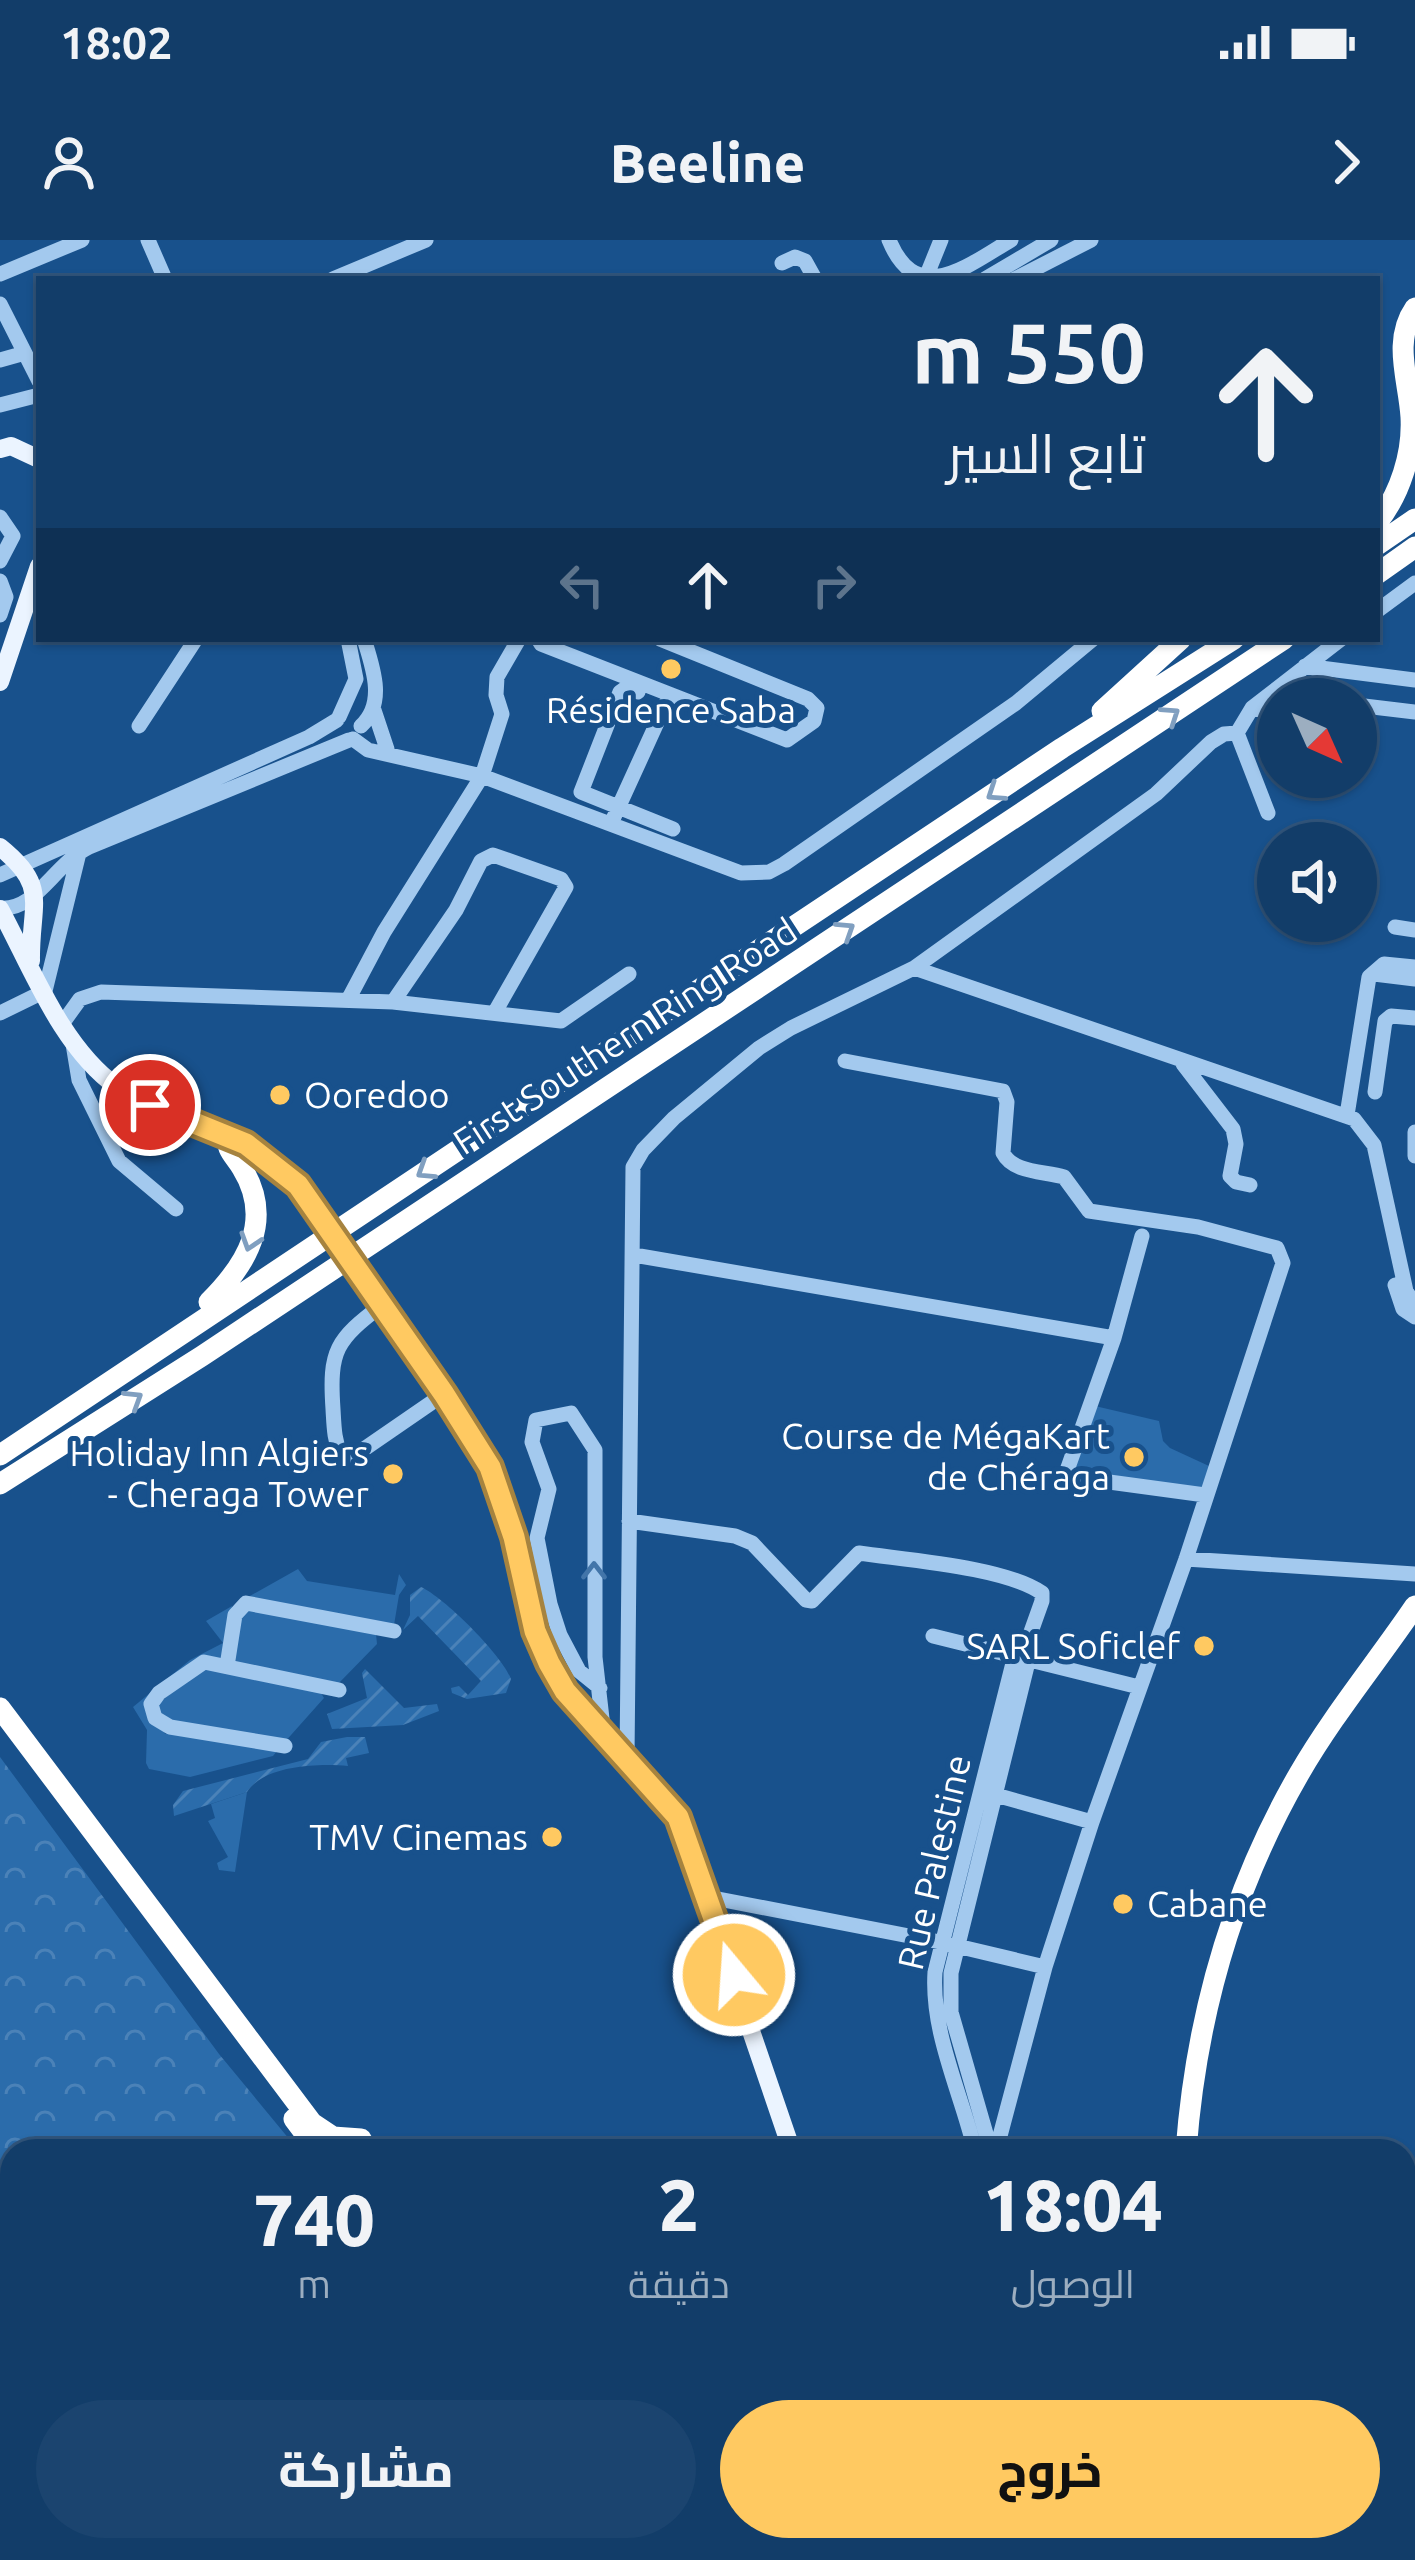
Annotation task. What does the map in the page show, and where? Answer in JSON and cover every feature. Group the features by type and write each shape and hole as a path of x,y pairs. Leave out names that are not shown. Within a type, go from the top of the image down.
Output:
{"highway":[{"path":"1386,502 1410,441 1402,357 1409,316 1415,308"},
{"path":"1380,543 1415,519"},
{"path":"1380,575 1415,551"},
{"path":"1062,748 1178,642"},
{"name":"First Southern Ring Road","path":"0,1455 1062,748 1229,642"},
{"name":"First Southern Ring Road","path":"0,1484 1279,642"},
{"path":"175,1336 236,1274 253,1244 254,1200 249,1181 226,1145 228,1135"},
{"path":"1187,2139 1208,1997 1226,1934 1258,1853 1319,1742 1415,1606"},
{"path":"1200,2139 1218,2007 1250,1900 1313,1770 1415,1625"},
{"path":"2,1722 312,2123 333,2137 362,2139"},
{"path":"2,1722 309,2139"}],"main road":[{"path":"0,449 11,446 36,458"},
{"path":"0,682 36,575"},
{"path":"0,847 21,864 33,882 31,966"},
{"path":"0,908 67,1033 100,1073 131,1096 228,1135 279,1168 315,1205 444,1394 490,1467 514,1537 535,1631 549,1663 565,1691 678,1817 788,2139"}],"street":[{"path":"0,274 82,240"},
{"path":"148,240 164,276"},
{"path":"340,276 426,240"},
{"path":"889,240 903,266 922,276"},
{"path":"927,276 941,240"},
{"path":"975,261 983,240"},
{"path":"945,276 1011,240"},
{"path":"990,276 1051,240"},
{"path":"1020,276 1091,240"},
{"path":"782,263 801,258 813,276"},
{"path":"1034,276 1046,262"},
{"path":"0,304 36,375"},
{"path":"0,361 25,353"},
{"path":"0,405 36,396"},
{"path":"0,517 13,536 0,561"},
{"path":"0,581 6,597 0,615"},
{"path":"1380,609 1415,583"},
{"path":"139,726 194,642"},
{"path":"349,642 356,679 336,732 356,734 391,752 482,776 741,873 769,872 1016,703 1089,642"},
{"path":"365,642 374,670 374,710 391,752"},
{"path":"348,1000 384,932 482,776 502,714 497,677 517,642"},
{"path":"540,642 787,740 814,721 817,708 808,699 667,642"},
{"path":"1237,733 1252,708 1338,642"},
{"path":"1312,666 1415,680"},
{"path":"1312,666 1316,678"},
{"path":"673,829 580,790 620,692 627,687 769,743"},
{"path":"611,826 666,703"},
{"path":"1377,707 1415,712"},
{"path":"1252,708 1257,709"},
{"path":"0,908 22,906 57,868 79,853 356,734 374,710"},
{"path":"0,875 309,737 338,718"},
{"path":"1237,733 1268,814"},
{"path":"627,1758 633,1167 656,1135 759,1048 914,968 1156,794 1211,742 1237,733"},
{"path":"0,1013 45,991 79,853"},
{"path":"393,1002 456,910 482,861 493,855 561,879 566,887 495,1012"},
{"path":"1395,927 1415,930"},
{"path":"1347,1115 1371,974 1384,964 1415,968"},
{"path":"914,968 1345,1124 1360,1136 1368,1154 1399,1302 1415,1317"},
{"path":"176,1209 119,1161 79,1080 67,1033 80,999 101,992 393,1002 561,1021 629,974"},
{"path":"1371,974 1415,979"},
{"path":"1376,1092 1384,1021 1391,1016 1415,1018"},
{"path":"845,1061 1003,1091 1006,1160 1064,1177 1089,1211 1198,1227 1277,1248 1282,1254 1283,1263 1186,1559 1045,1967 998,2139"},
{"path":"1189,1065 1220,1070 1347,1115 1361,1125 1374,1145 1406,1291 1415,1305"},
{"path":"1189,1065 1233,1129 1236,1144 1230,1176 1250,1185"},
{"path":"1415,1132 1415,1156"},
{"path":"1142,1236 1114,1338 1065,1476 1204,1495"},
{"path":"634,1255 1114,1338"},
{"path":"382,1305 341,1338 333,1354 335,1442 341,1456 351,1458 444,1394"},
{"path":"600,1688 579,1670 560,1635 537,1538 549,1489 532,1442 536,1420 571,1412 596,1450 595,1657 600,1688 604,1736"},
{"name":"Rue Palestine","path":"629,1521 735,1536 752,1543 806,1600 820,1596 860,1553 968,1570 1027,1584 1042,1593 934,1989 950,2073 986,2139"},
{"path":"1186,1559 1415,1574"},
{"path":"227,1666 235,1615 246,1603 394,1631"},
{"path":"932,1636 1139,1687"},
{"path":"285,1746 170,1727 155,1718 150,1708 153,1699 198,1664 339,1690"},
{"path":"987,1792 1092,1822"},
{"path":"708,1897 1045,1967"},
{"path":"975,2121 1012,2100"},
{"name":"Rue Palestine","path":"975,2121 975,2139"}],"green space":[{"name":"Course de MégaKart de Chéraga","path":"1095,1406 1159,1421 1163,1441 1170,1448 1209,1466 1202,1490 1074,1472"},
{"path":"298,1569 307,1581 395,1595 399,1574 406,1585 399,1595 394,1625 248,1597"},
{"path":"421,1587 458,1615 497,1656 511,1679 506,1693 467,1699 452,1693 451,1688 459,1686 468,1695 481,1681 418,1616 403,1630 410,1615 410,1595"},
{"path":"232,1606 223,1659 151,1696 165,1734 277,1751 273,1756 190,1777 149,1769 147,1730 133,1707 190,1660 223,1643 206,1621"},
{"path":"249,1606 376,1634 377,1644 338,1684 231,1665 239,1617"},
{"path":"202,1667 320,1691 324,1698 283,1744 165,1721 157,1705"},
{"path":"365,1669 404,1708 437,1704 439,1711 403,1725 332,1729 327,1714 367,1698"},
{"path":"365,1737 369,1753 346,1758 348,1766 279,1771 247,1792 174,1816 173,1805 183,1791 308,1759 321,1742"},
{"path":"0,1757 219,2054 289,2139 0,2139"},
{"path":"247,1792 235,1872 219,1870 217,1863 228,1857 208,1821 215,1818 211,1804"}],"place":[{"name":"Résidence Saba","path":"671,669"},
{"name":"Ooredoo","path":"280,1095"},
{"name":"Course de MégaKart de Chéraga","path":"1134,1457"},
{"name":"Holiday Inn Algiers - Cheraga Tower","path":"393,1474"},
{"name":"SARL Soficlef","path":"1204,1646"},
{"name":"TMV Cinemas","path":"552,1837"},
{"name":"Cabane","path":"1123,1904"}],"route":[{"path":"150,1105 246,1144 298,1185 444,1394 490,1467 514,1537 535,1631 549,1663 565,1691 678,1817 734,1975"}]}
